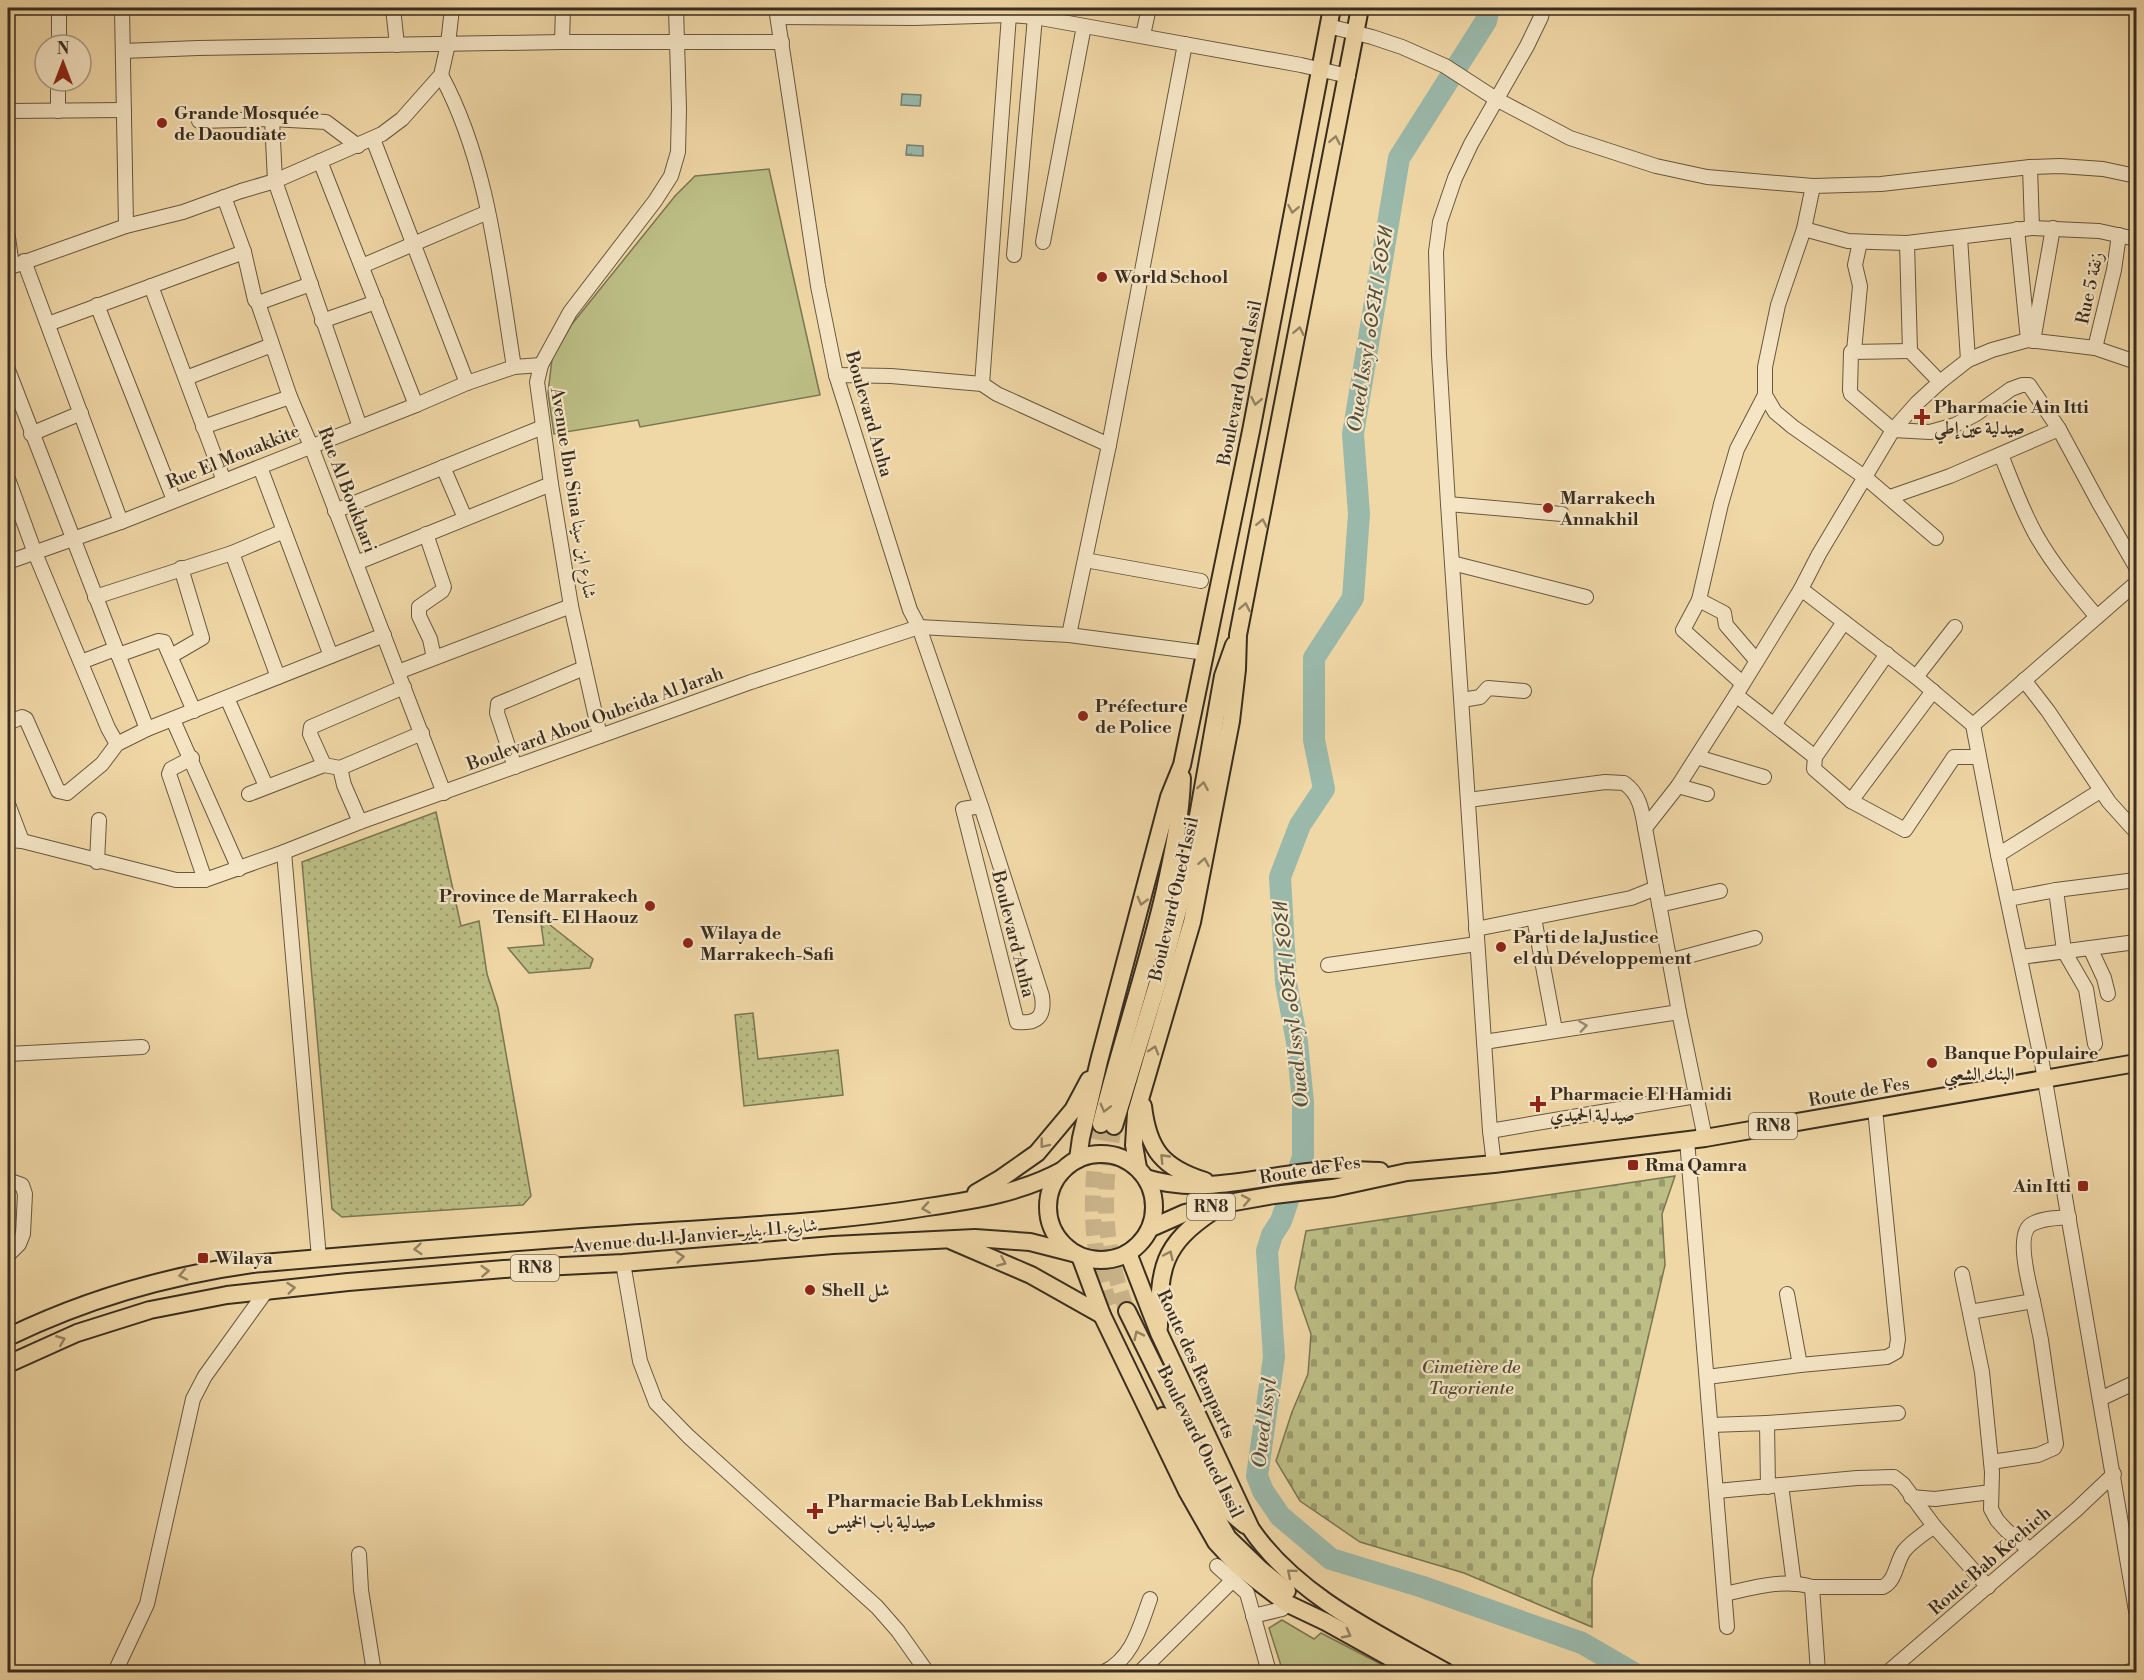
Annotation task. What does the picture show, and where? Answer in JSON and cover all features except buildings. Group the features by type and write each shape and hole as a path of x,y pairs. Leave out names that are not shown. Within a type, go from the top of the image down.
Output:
{"main road":[{"name":"Boulevard Oued Issil","path":"1078,1159 1099,1061 1169,797 1182,765 1332,8"},
{"name":"Boulevard Oued Issil","path":"1142,1173 1134,1145 1136,1113 1192,922 1230,721 1237,669 1238,635 1360,8"},
{"name":"Boulevard Oued Issil","path":"1182,765 1181,800 1174,848 1107,1125 1165,959 1180,903 1223,676 1238,635"},
{"path":"959,1203 1000,1179 1037,1152 1073,1110 1099,1061"},
{"name":"Route de Fes","path":"1142,1173 1161,1183 1181,1185 1215,1184 1330,1170 1407,1172 1494,1164 1705,1138 2136,1063"},
{"path":"1142,1091 1147,1132 1158,1154 1177,1170 1215,1184"},
{"name":"RN8","path":"1142,1173 1123,1159 1108,1154 1078,1159 1063,1170 1051,1188 1048,1212 1056,1236 1077,1255 1103,1261 1128,1253 1142,1242 1150,1228"},
{"name":"Avenue du 11 Janvier شارع 11 يناير","path":"8,1336 66,1310 146,1284 217,1269 502,1242 820,1220 902,1212 959,1203 1031,1186 1063,1170"},
{"name":"Route de Fes","path":"1150,1228 1185,1213 1223,1204 1333,1188 1407,1172"},
{"path":"1142,1173 1152,1191 1155,1203 1150,1228"},
{"path":"1159,1333 1159,1293 1169,1251 1192,1225 1223,1204"},
{"name":"Avenue du 11 Janvier شارع 11 يناير","path":"8,1364 67,1337 124,1317 199,1299 267,1290 419,1275 623,1263 833,1245 948,1240 1004,1239 1042,1244 1077,1255"},
{"path":"948,1240 1114,1313"},
{"name":"Route des Remparts","path":"1128,1253 1159,1333 1251,1529 1273,1556 1314,1593 1446,1672"},
{"path":"1077,1255 1114,1313 1187,1491 1210,1533 1239,1567 1286,1603 1326,1622 1416,1672"},
{"name":"Boulevard Oued Issil","path":"1114,1313 1216,1491 1231,1514 1251,1529"},
{"name":"Boulevard Oued Issil","path":"1114,1313 1201,1491 1228,1538 1260,1569 1326,1622"}],"street":[{"path":"58,33 59,8"},
{"path":"122,8 126,226"},
{"path":"393,8 397,45"},
{"path":"14,265 126,226 183,212 275,181 382,134 402,119 441,75 448,44 452,8"},
{"path":"562,42 563,8"},
{"name":"Avenue Ibn Sina شارع ابن سينا","path":"600,736 571,606 537,382 541,365 570,312 655,201 671,176 678,152 678,43 675,8"},
{"path":"1143,36 1149,8"},
{"path":"1494,1164 1448,504 1439,355 1436,252 1440,222 1449,192 1471,144 1527,46 1543,8"},
{"path":"777,12 1035,17 1054,14 1083,26 1321,69 1348,76"},
{"name":"Boulevard Anha","path":"777,12 818,286 836,375 910,610 919,627 981,807 1042,996 1042,1013 1040,1017 1031,1022 1017,1022 963,809 981,807"},
{"path":"982,384 1009,15"},
{"path":"1014,255 1035,17"},
{"path":"1043,242 1083,26"},
{"path":"1328,26 1402,47 1445,66 1496,99 1570,138 1656,166 1707,177 1813,186 1881,184 2030,167 2103,169 2136,176"},
{"path":"123,51 562,42 782,42"},
{"path":"1069,635 1109,445 1185,44"},
{"path":"441,75 457,104 466,129 488,212 514,367"},
{"path":"58,93 58,111"},
{"path":"8,111 124,110"},
{"path":"199,121 272,119 326,122 358,146"},
{"path":"272,119 275,181 360,427"},
{"path":"373,139 467,383"},
{"path":"320,161 416,405"},
{"path":"2030,167 2032,228"},
{"path":"1813,186 1804,230 1778,305 1764,367 1764,395 1737,449 1721,504 1699,600 1683,630 1773,724 1815,757"},
{"name":"Rue Al Boukhari","path":"224,197 244,252 255,300 258,303 290,397 311,446 444,793"},
{"path":"363,266 488,212"},
{"path":"1804,230 1860,242 1907,243 2032,228 2099,231 2136,239"},
{"path":"2031,341 2053,228"},
{"path":"2017,229 2031,341"},
{"name":"Rue 5 زنقة","path":"2095,348 2120,235"},
{"path":"8,237 14,265 48,324 121,522"},
{"path":"1960,237 1968,360"},
{"path":"1860,242 1855,265 1860,286 1854,351 1850,354 1850,393 1893,430 1930,432 1955,425 1976,414 2011,389 2029,385 2059,429 2098,503 2136,567"},
{"path":"1907,243 1910,351 1940,382"},
{"path":"48,324 244,252"},
{"path":"258,303 311,284"},
{"path":"151,286 224,481"},
{"path":"322,321 376,302"},
{"path":"98,305 174,500"},
{"path":"1645,828 1678,786 1697,757 1801,589 1819,554 1893,430 1940,382 1968,360 1992,350 2031,341 2095,348 2136,362"},
{"path":"186,378 272,345"},
{"path":"1854,351 1910,351"},
{"name":"Rue El Mouakkite","path":"8,562 121,522 467,383 514,367 541,365"},
{"path":"8,370 13,398 31,434 147,729"},
{"path":"836,375 891,376 982,384 997,394 1109,445"},
{"path":"1764,395 1775,412 1793,427 1866,478 1936,538"},
{"path":"203,427 290,397"},
{"path":"31,434 81,413"},
{"path":"335,511 543,427"},
{"path":"1890,497 2001,455 2059,429"},
{"path":"2001,455 2015,492 2036,535 2062,575 2097,617"},
{"path":"260,467 331,656"},
{"path":"443,467 465,518"},
{"path":"8,479 35,553 108,728 117,744"},
{"path":"356,563 551,484"},
{"path":"1448,504 1562,514"},
{"path":"96,597 232,552 285,531"},
{"path":"426,534 444,587 419,608 418,612 430,639 434,658"},
{"path":"232,552 278,677"},
{"path":"1085,560 1201,581"},
{"path":"1452,563 1586,597"},
{"path":"171,656 201,641 202,638 181,568"},
{"path":"1973,724 2136,583"},
{"path":"1801,589 1887,654 1973,724 2045,1079 2136,1611"},
{"path":"1699,600 1724,613 1726,625 1756,660"},
{"path":"398,672 571,606"},
{"path":"1773,724 1844,622"},
{"name":"Boulevard Abou Oubeida Al Jarah","path":"15,841 176,880 205,880 751,682 919,627 1069,635 1206,653"},
{"path":"1916,677 1955,627"},
{"path":"8,723 22,717 26,719 58,791 63,793 72,791 102,764 117,744 147,729 384,635"},
{"path":"81,662 162,641 171,656 194,711"},
{"path":"1887,654 1815,757 1814,769 1851,801 1905,830 1954,757 1979,757"},
{"path":"514,767 497,713 498,704 584,668"},
{"path":"2024,680 2048,711 2100,791 2136,832"},
{"path":"324,765 310,734 311,727 404,687"},
{"path":"1462,699 1480,697 1488,688 1524,691"},
{"path":"1851,801 1933,691"},
{"path":"227,698 266,786"},
{"path":"173,720 192,758 239,869"},
{"path":"249,794 324,765 340,768 422,733"},
{"path":"1697,757 1764,777"},
{"path":"192,758 171,769 169,774 205,880"},
{"path":"340,768 344,785 360,822"},
{"path":"1468,800 1605,782 1624,783 1630,787 1640,801 1669,961 1705,1138"},
{"path":"1678,786 1707,794"},
{"path":"1998,855 2100,791"},
{"path":"8,804 15,841"},
{"path":"97,862 99,820"},
{"path":"284,852 319,1258"},
{"path":"2008,899 2056,890 2136,880"},
{"path":"1476,929 1631,898 1656,888"},
{"path":"2056,890 2064,951 2086,989 2095,1044"},
{"path":"1659,905 1720,891"},
{"path":"1534,918 1555,1030"},
{"path":"1669,961 1755,938"},
{"path":"2020,957 2136,942"},
{"path":"1328,965 1477,944"},
{"path":"2090,948 2104,978 2108,994"},
{"path":"1484,1042 1679,1012"},
{"path":"8,1054 142,1047"},
{"path":"1490,1131 1696,1096"},
{"path":"1707,1377 1887,1357 1894,1354 1898,1347 1875,1109"},
{"path":"1687,1140 1727,1627"},
{"path":"8,1180 22,1185 25,1194 23,1234 19,1244 8,1255"},
{"path":"1991,1462 2038,1455 2054,1448 2056,1444 2043,1351 2025,1258 2024,1236 2026,1229 2033,1223 2069,1216"},
{"path":"623,1263 640,1361 656,1403 688,1436 877,1606 898,1630 927,1672"},
{"path":"1962,1274 1982,1372 1991,1462 1991,1509 2006,1530 2030,1550"},
{"path":"115,1672 147,1604 193,1399 205,1376 267,1290"},
{"path":"1787,1294 1800,1365"},
{"path":"1970,1311 2033,1300"},
{"path":"2100,1399 2136,1382"},
{"path":"1711,1425 1898,1413"},
{"path":"1767,1423 1775,1486 1794,1584"},
{"name":"Route Bab Kechich","path":"1888,1672 2076,1510 2114,1474"},
{"path":"1717,1491 1885,1476 1899,1480 1934,1526 1988,1587"},
{"path":"1911,1497 1935,1499 1991,1492"},
{"path":"1725,1593 1762,1586 1800,1583 1812,1587 1887,1586 1907,1547 1934,1526"},
{"path":"358,1554 365,1622 374,1672"},
{"path":"1217,1566 1247,1593 1269,1672"},
{"path":"1140,1672 1233,1580"},
{"path":"1812,1587 1818,1672"},
{"path":"1104,1672 1125,1658 1139,1630 1150,1599"},
{"path":"1253,1616 1282,1609 1286,1603"},
{"path":"2127,1672 2136,1669"}],"green space":[{"path":"769,169 820,395 640,427 638,420 554,434 548,393 552,359 572,324 675,196 695,176"},
{"path":"436,812 461,926 479,921 487,974 498,1008 531,1196 523,1205 342,1217 332,1209 302,862"},
{"path":"540,917 593,959 590,968 529,973 508,948 544,945"},
{"path":"753,1013 758,1059 838,1050 843,1095 744,1106 735,1015"},
{"name":"Cimetière de Tagoriente","path":"1675,1176 1662,1214 1665,1265 1592,1579 1592,1627 1464,1573 1360,1542 1300,1501 1276,1461 1292,1412 1308,1374 1311,1334 1295,1288 1306,1231"},
{"path":"1282,1620 1314,1639 1321,1633 1396,1672 1283,1672 1269,1628"}],"water":[{"path":"902,94 921,95 920,106 901,105"},
{"path":"907,145 923,146 923,156 906,155"}],"waterway":[{"name":"Oued Issyl ⴰⵙⵉⴼ ⵏ ⵉⵙⵉⵍ","path":"1489,8 1486,21 1399,158 1353,434 1359,514 1353,598 1314,658 1314,740 1324,789 1300,825 1280,877 1286,983 1297,1042 1303,1102 1303,1157 1281,1221 1272,1235 1267,1251 1274,1357 1257,1476 1263,1491 1280,1516 1331,1559 1423,1587 1582,1643 1632,1672"}],"tunnel":[{"path":"1101,1124 1094,1172 1093,1219 1099,1266 1113,1313"},
{"path":"1114,1126 1107,1175 1107,1220 1113,1263 1127,1311"}],"place":[{"name":"Grande Mosquée de Daoudiate","path":"162,123"},
{"name":"World School","path":"1102,277"},
{"name":"Pharmacie Ain Itti صيدلية عين إطي","path":"1922,417"},
{"name":"Marrakech Annakhil","path":"1548,508"},
{"name":"Préfecture de Police","path":"1083,716"},
{"name":"Province de Marrakech Tensift- El Haouz","path":"650,906"},
{"name":"Wilaya de Marrakech-Safi","path":"688,943"},
{"name":"Parti de la Justice el du Développement","path":"1501,947"},
{"name":"Banque Populaire البنك الشعبي","path":"1932,1063"},
{"name":"Pharmacie El Hamidi صيدلية الحميدي","path":"1538,1104"},
{"name":"Rma Qamra","path":"1633,1165"},
{"name":"Ain Itti","path":"2083,1186"},
{"name":"Wilaya","path":"203,1258"},
{"name":"Shell شل","path":"810,1290"},
{"name":"Pharmacie Bab Lekhmiss صيدلية باب الخميس","path":"815,1511"}],"water label":[{"name":"Oued Issyl","path":"1265,1423"}]}
